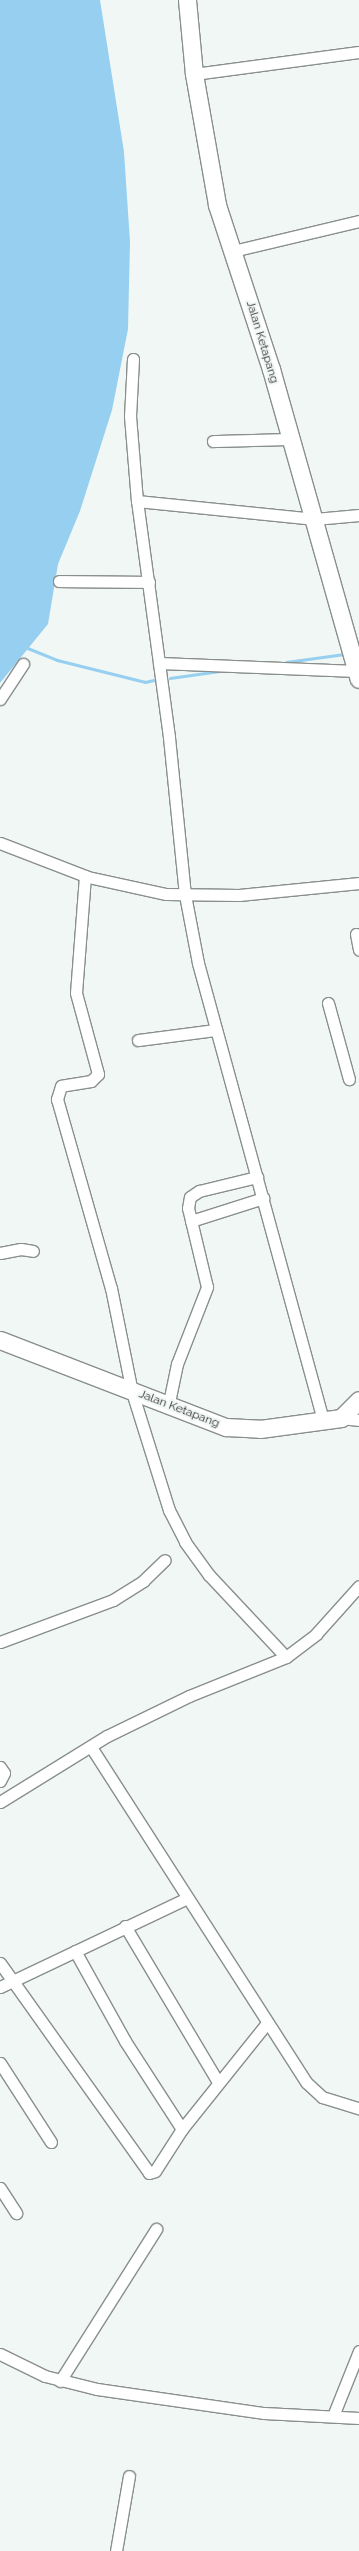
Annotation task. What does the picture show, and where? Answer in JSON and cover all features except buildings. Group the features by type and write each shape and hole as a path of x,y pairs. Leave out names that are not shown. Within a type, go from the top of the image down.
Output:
{"main road":[{"name":"Jalan Ketapang","path":"186,0 194,74 209,166 233,251 292,439 358,675"},
{"name":"Jalan Ketapang","path":"0,1340 211,1424 243,1429 341,1418"},
{"path":"341,1418 359,1400"}],"street":[{"path":"194,74 359,52"},
{"path":"233,251 359,221"},
{"path":"133,359 130,416 137,501 171,750 185,895 215,1030 324,1420"},
{"path":"213,441 292,439"},
{"path":"137,501 315,519 359,515"},
{"path":"59,581 149,582"},
{"path":"159,663 358,675"},
{"path":"0,699 23,664"},
{"path":"0,843 85,876 142,890 185,895 239,895 359,883"},
{"path":"85,876 76,993 98,1074 91,1081 61,1086 56,1093 111,1288 132,1392 169,1510 185,1542 209,1575 286,1657"},
{"path":"356,934 359,950"},
{"path":"328,1003 350,1079"},
{"path":"138,1040 215,1030"},
{"path":"168,1407 177,1364 207,1287 191,1222 189,1202 194,1193 257,1177"},
{"path":"191,1222 263,1198"},
{"path":"0,1253 22,1248 34,1251"},
{"path":"341,1418 359,1420"},
{"path":"0,1642 113,1600 143,1581 165,1560"},
{"path":"1,1799 91,1747 190,1696 286,1657 316,1634 359,1586"},
{"path":"91,1747 185,1899 314,2091 329,2100 359,2108"},
{"path":"0,1767 4,1773 0,1781"},
{"path":"0,1987 125,1926 185,1899"},
{"path":"125,1926 218,2082"},
{"path":"75,1951 125,2041 182,2129"},
{"path":"0,1963 149,2173 155,2171 182,2129 218,2082 267,2023"},
{"path":"0,2062 51,2142"},
{"path":"0,2190 16,2214"},
{"path":"60,2381 156,2228"},
{"path":"333,2416 359,2351"},
{"path":"0,2354 60,2381 204,2406 359,2418"},
{"path":"116,2551 129,2476"}],"water":[{"path":"0,0 100,0 124,152 130,242 128,329 112,410 80,511 58,564 48,624 0,683"}],"waterway":[{"path":"25,647 57,660 145,682 154,680"},
{"path":"286,662 344,654"},
{"path":"170,678 220,671"}]}
